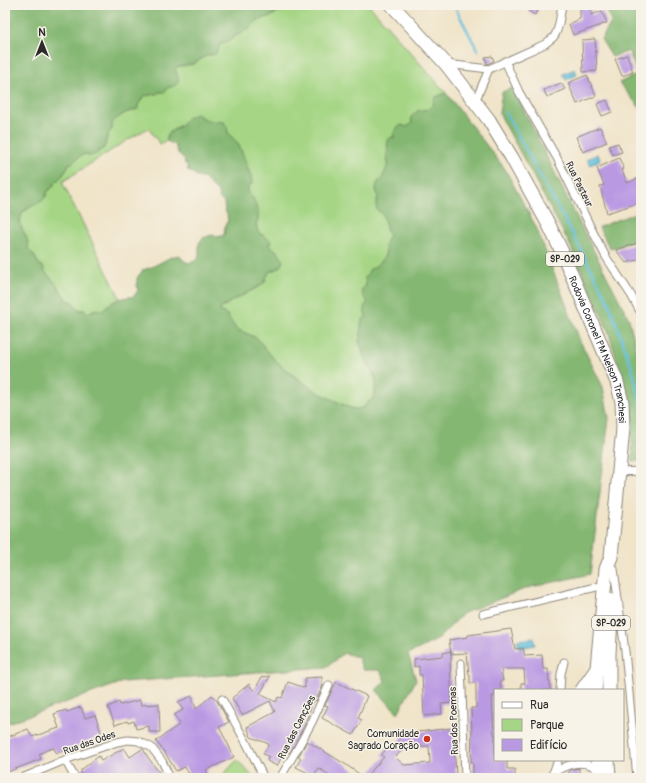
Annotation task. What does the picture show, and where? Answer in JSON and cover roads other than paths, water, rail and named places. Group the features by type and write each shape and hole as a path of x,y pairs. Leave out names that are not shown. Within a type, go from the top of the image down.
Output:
{"highway":[{"name":"Rodovia Coronel PM Nelson Tranchesi","path":"392,5 446,64 489,120 509,152 549,225 617,382 622,402 623,428 612,563 609,689"},
{"name":"Rodovia Coronel PM Nelson Tranchesi","path":"591,689 597,669 606,569 612,563"},
{"path":"601,772 607,761"}],"street":[{"path":"446,64 489,69 545,44 555,35 562,5"},
{"name":"Rua Pasteur","path":"505,61 519,92 557,158 603,251 634,299 641,313"},
{"path":"475,102 489,69"},
{"path":"619,472 641,471"},
{"path":"612,563 625,651 637,778"},
{"path":"483,614 605,585"},
{"path":"560,689 564,662"},
{"name":"Rua dos Poemas","path":"461,663 465,778"},
{"name":"Rua das Canções","path":"280,778 312,722 329,685"},
{"path":"222,699 264,778"},
{"name":"Rua das Odes","path":"22,778 65,760 117,742 128,740 138,741 151,747 162,761 170,778"},
{"path":"65,760 75,778"},
{"path":"551,775 558,761"},
{"path":"551,775 564,766 575,763 590,765 601,772"}],"water":[{"path":"575,69 577,75 566,80 563,74"},
{"path":"598,154 600,160 590,165 587,159"},
{"path":"534,638 535,645 519,648 517,640"}],"waterway":[{"path":"454,5 478,51"},
{"path":"505,112 608,301 632,368 641,405"}],"place":[{"name":"Comunidade Sagrado Coração","path":"427,739"}]}
